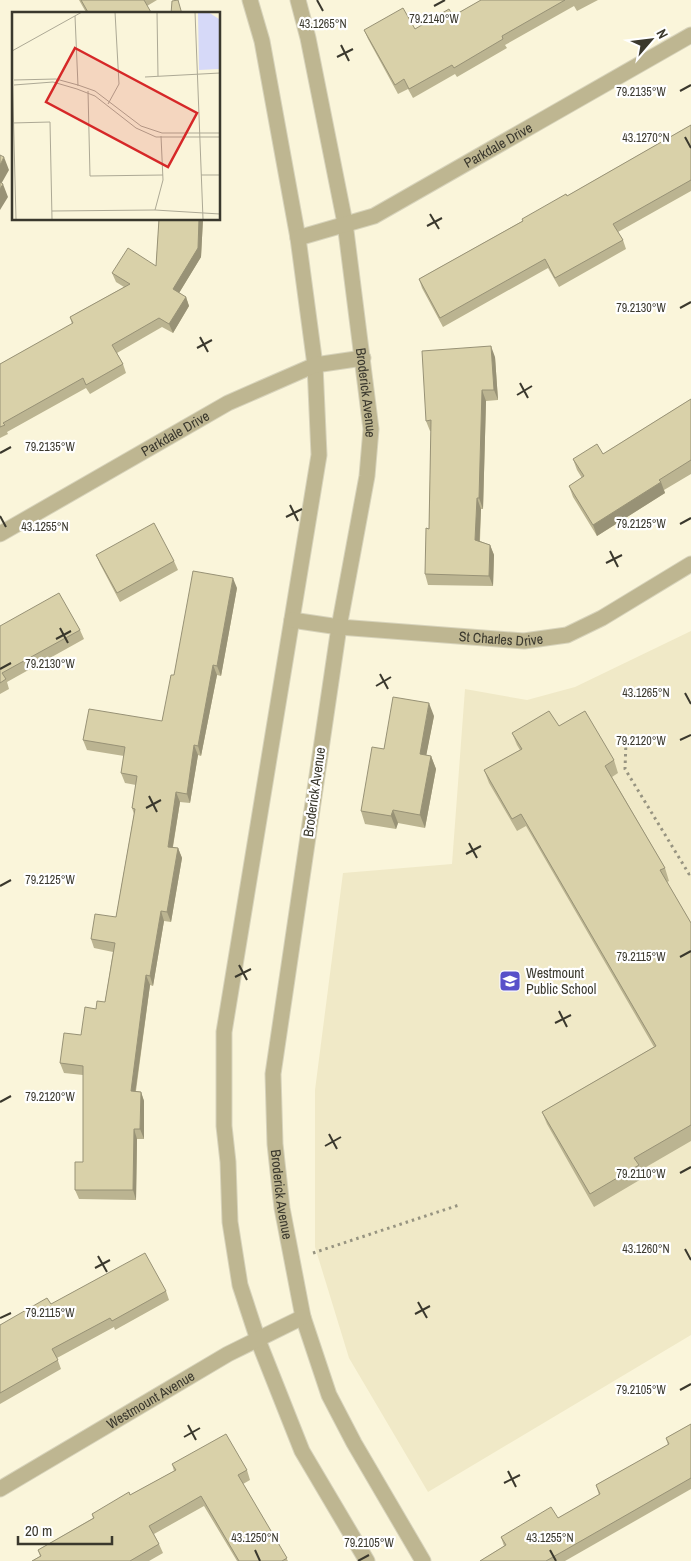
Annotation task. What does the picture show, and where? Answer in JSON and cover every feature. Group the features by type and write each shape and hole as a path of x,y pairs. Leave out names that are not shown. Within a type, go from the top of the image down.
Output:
{"street":[{"path":"250,0 262,41 298,238 315,366 319,455 224,1032 224,1126 228,1162 230,1222 240,1285 258,1340 302,1451 367,1561"},
{"name":"Broderick Avenue","path":"298,0 308,38 345,224 371,429 367,476 339,627 273,1074 275,1144 282,1208 303,1316 329,1395 354,1443 423,1561"},
{"name":"Parkdale Drive","path":"298,238 374,216 691,34"},
{"name":"Parkdale Drive","path":"0,534 228,403 315,366 363,358"},
{"name":"St Charles Drive","path":"292,620 339,627 524,641 568,635 602,618 691,564"},
{"name":"Westmount Avenue","path":"0,1489 228,1354 303,1316"}],"path":[{"path":"626,741 625,769 689,874 691,873"},
{"path":"291,1260 460,1205"}],"shaded area":[{"name":"Westmount Public School","path":"691,631 691,1335 428,1492 349,1358 315,1247 315,1090 343,873 452,864 465,689 527,700 575,687"}],"building":[{"path":"81,0 144,0 151,12 88,12"},
{"path":"178,0 181,12 171,12 172,1"},
{"path":"481,0 565,0 502,36 503,39 454,68 452,65 409,89 404,79 395,85 364,30 403,8 415,29 449,9 453,16"},
{"path":"691,125 691,180 613,224 623,240 555,278 545,259 440,318 419,279 523,221 522,219 566,194 567,196"},
{"path":"0,155 4,157 0,165"},
{"path":"159,220 199,220 198,248 173,289 186,297 169,324 159,318 112,345 123,364 86,385 83,378 3,423 5,425 0,427 0,364 73,323 70,317 130,284 112,273 128,248 156,266"},
{"path":"491,346 494,390 482,390 479,498 477,498 475,540 490,545 489,576 425,574 426,528 429,529 431,420 426,421 422,351"},
{"path":"691,399 691,460 659,480 661,482 593,525 569,486 584,476 573,459 597,444 603,454"},
{"path":"154,523 174,561 117,593 96,555"},
{"path":"193,571 233,578 217,666 213,665 198,746 194,745 187,794 176,792 168,847 178,848 167,912 161,911 150,976 146,975 131,1091 141,1092 140,1129 134,1129 133,1190 75,1190 75,1162 83,1162 83,1066 60,1063 64,1033 81,1035 85,1007 96,1009 97,1001 105,1002 115,943 91,939 95,914 116,917 135,809 132,808 137,776 121,773 125,747 83,740 89,709 162,721 171,675 174,675"},
{"path":"59,593 80,630 2,673 6,679 0,683 0,626"},
{"path":"393,697 429,703 420,754 431,756 420,815 393,810 391,816 361,811 372,747 384,749"},
{"path":"549,711 559,726 585,711 614,760 605,766 665,868 660,870 691,923 691,1125 634,1158 639,1165 590,1194 542,1112 656,1046 521,814 512,819 484,770 522,749 512,733"},
{"path":"145,1253 166,1291 112,1321 110,1318 52,1349 58,1360 0,1393 0,1325 47,1298 51,1304"},
{"path":"691,1424 691,1478 546,1561 480,1561 506,1545 501,1537 551,1507 558,1518 600,1494 596,1485 669,1444 666,1438"},
{"path":"226,1434 247,1470 238,1475 287,1558 282,1561 239,1561 201,1496 149,1526 159,1544 130,1561 32,1561 41,1556 38,1550 94,1518 92,1514 129,1492 130,1495 176,1470 172,1464"}],"place":[{"name":"Westmount Public School","path":"510,981"}]}
